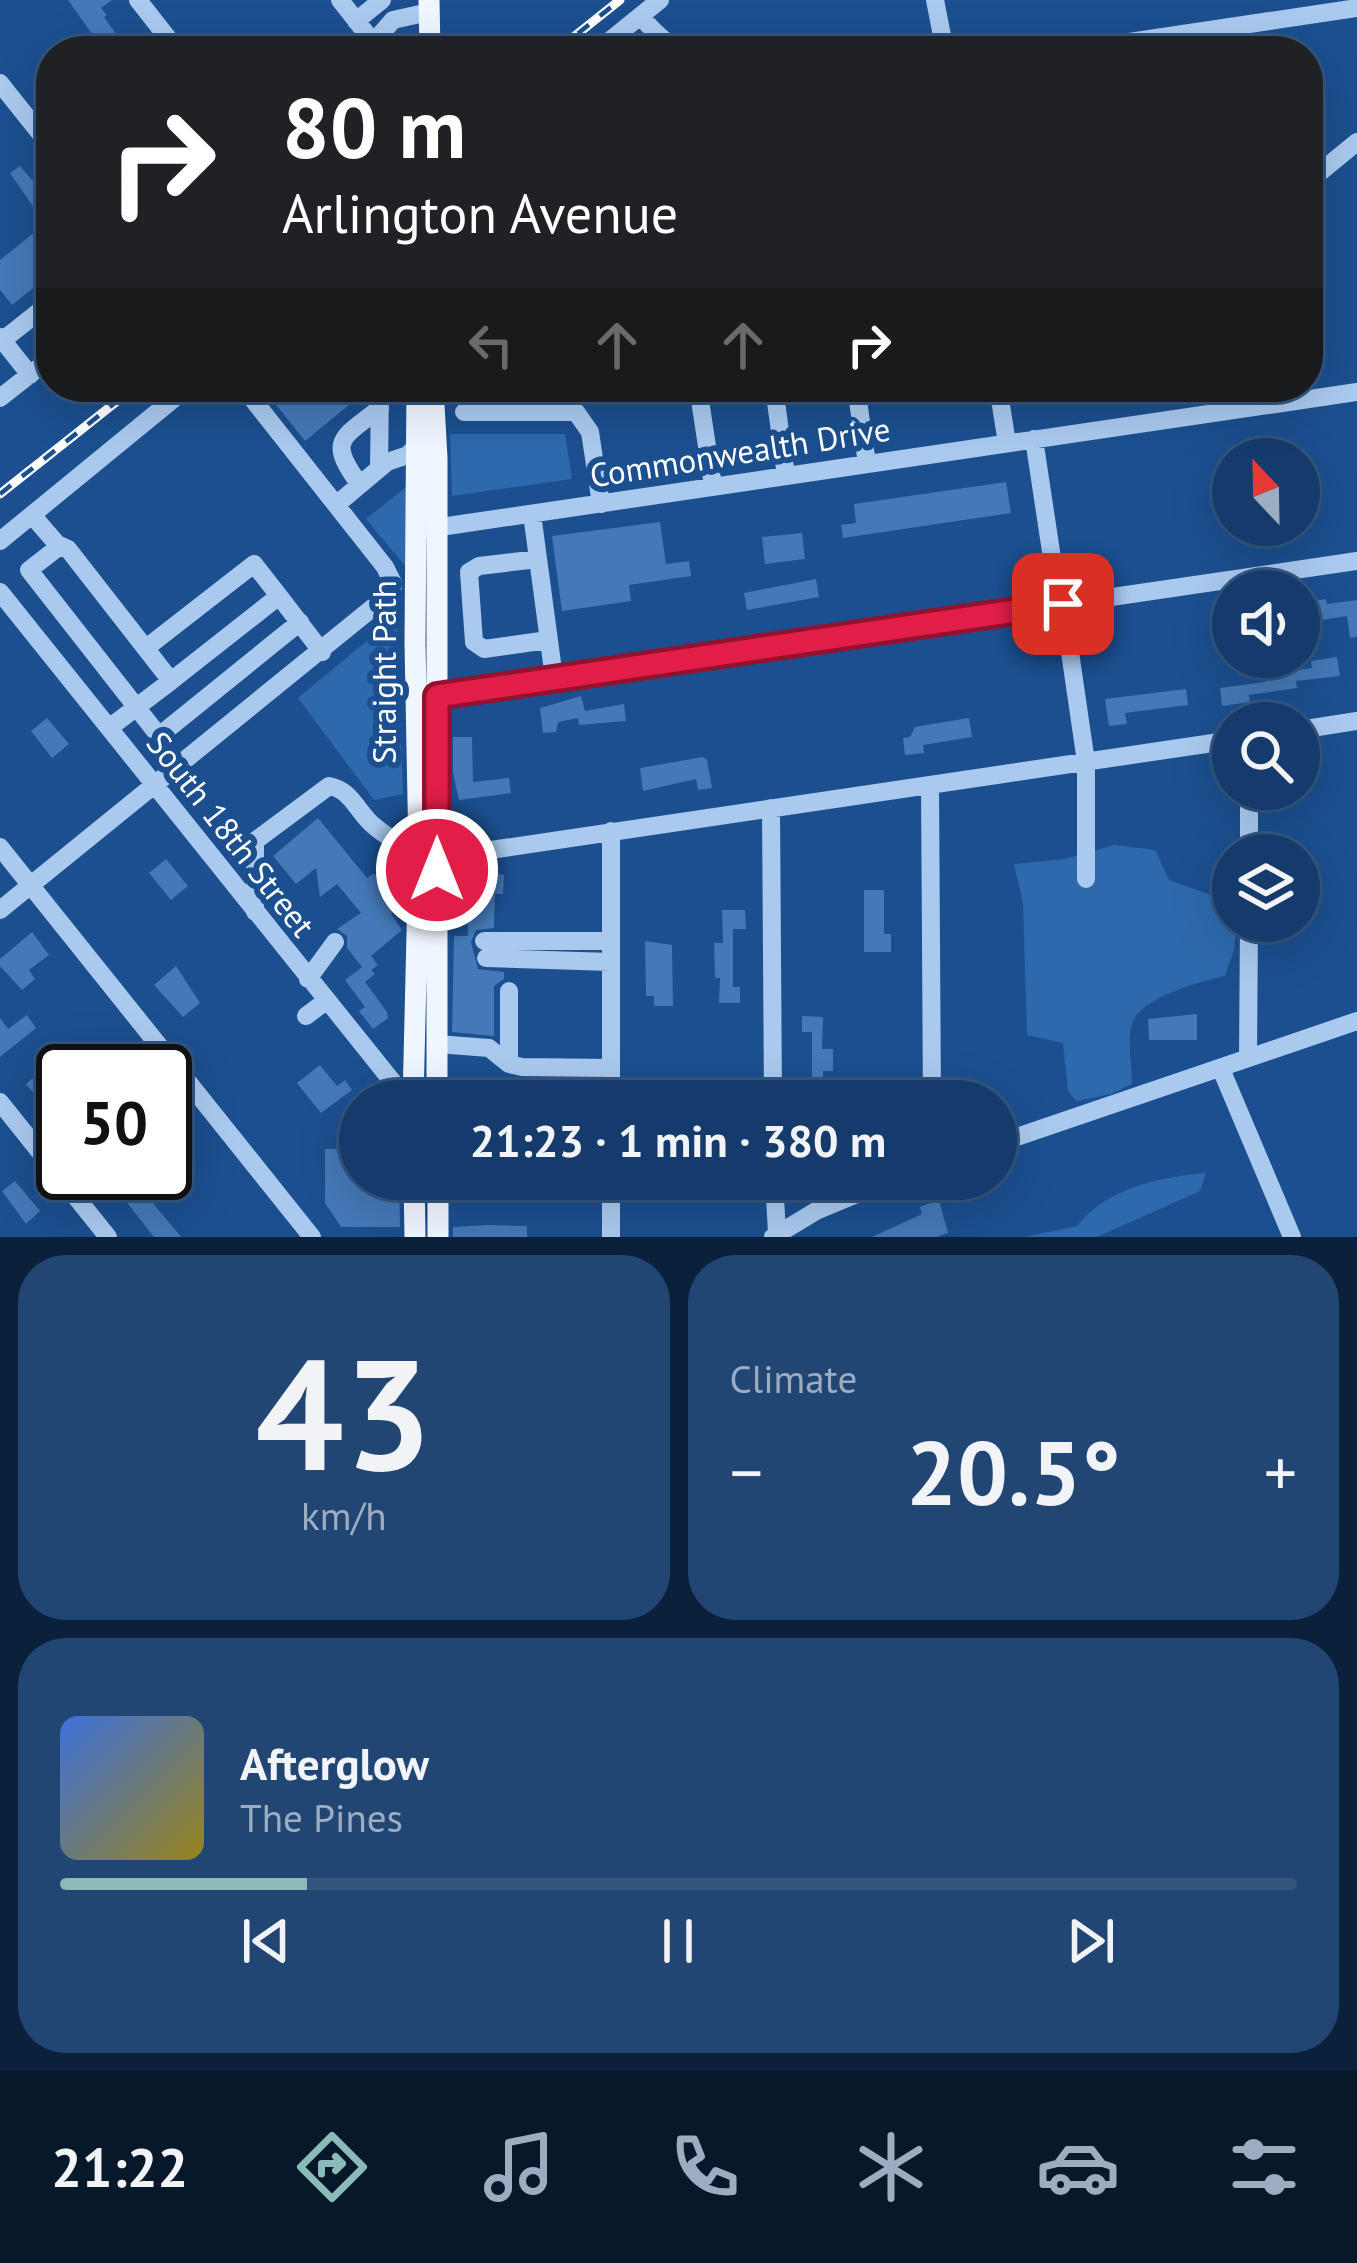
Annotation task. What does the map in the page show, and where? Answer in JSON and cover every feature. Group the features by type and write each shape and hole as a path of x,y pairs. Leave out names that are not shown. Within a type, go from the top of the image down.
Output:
{"main road":[{"name":"Straight Path","path":"417,402 417,478 426,530 437,696 418,1080"},
{"name":"Straight Path","path":"432,402 426,530 428,855 437,1080"},
{"path":"414,1200 415,1237"},
{"path":"437,1200 438,1237"}],"street":[{"path":"137,0 166,36"},
{"path":"340,0 368,36"},
{"path":"615,36 660,0"},
{"path":"935,0 942,36"},
{"path":"356,21 381,1 393,20"},
{"path":"384,36 393,20 429,6"},
{"path":"1176,36 1355,11"},
{"path":"640,16 658,36"},
{"path":"0,83 36,128"},
{"path":"1323,170 1357,142"},
{"path":"30,374 1,339 36,313"},
{"path":"0,398 36,369"},
{"name":"Commonwealth Drive","path":"1323,397 1357,392"},
{"path":"0,541 170,402"},
{"path":"0,910 390,596 393,583 386,567 255,402"},
{"path":"380,402 383,465"},
{"path":"700,402 713,486"},
{"path":"776,402 786,476"},
{"path":"858,402 867,464"},
{"path":"1000,402 1007,443"},
{"name":"Commonwealth Drive","path":"426,530 1288,402"},
{"path":"360,485 340,458 338,446 380,408"},
{"path":"464,412 576,412 590,432 601,503"},
{"path":"1034,439 1055,578"},
{"path":"336,505 383,465 409,455 417,445"},
{"path":"383,465 417,478"},
{"path":"32,514 68,549 171,681"},
{"path":"532,514 554,679"},
{"path":"60,545 29,570 159,736 300,622"},
{"path":"538,559 479,566 469,572 473,642 484,649 548,640"},
{"path":"437,696 1357,561"},
{"path":"146,648 254,564 322,652"},
{"name":"South 18th Street","path":"0,592 391,1080"},
{"path":"109,728 279,596"},
{"path":"1063,604 1086,762 1086,879"},
{"path":"1320,727 1357,722"},
{"path":"255,912 254,841 329,786 343,789 375,828 400,846 428,855 1212,743"},
{"path":"930,785 932,1080"},
{"path":"771,808 773,1080"},
{"path":"611,831 611,1080"},
{"path":"0,847 312,1237"},
{"path":"308,979 335,942"},
{"path":"1248,1058 1249,942"},
{"path":"485,950 611,952"},
{"path":"509,991 516,1065"},
{"path":"306,1016 326,1001"},
{"path":"1017,1137 1357,1022"},
{"path":"437,1044 489,1048 516,1065 611,1069"},
{"path":"1221,1069 1292,1237"},
{"path":"0,1102 108,1237"},
{"path":"611,1200 611,1237"},
{"path":"774,1200 775,1235 842,1200"}],"shaded area":[{"path":"450,434 565,434 572,479 452,496"},
{"path":"406,487 406,567 366,519"},
{"path":"397,616 403,794 374,800 298,698"},
{"path":"1114,845 1155,850 1169,880 1212,895 1212,942 1235,942 1225,976 1172,992 1137,1015 1130,1038 1132,1084 1076,1101 1068,1091 1063,1043 1027,1035 1023,903 1014,864 1065,859"},
{"path":"1206,1173 1200,1191 1097,1237 1024,1237 1077,1226 1103,1202 1135,1187"}],"building":[{"path":"68,0 112,0 101,8 117,36 93,36"},
{"path":"20,166 36,185 36,211 10,173"},
{"path":"36,231 36,286 12,305 0,290 0,260"},
{"path":"274,402 353,402 305,441"},
{"path":"1006,482 1011,513 843,538 841,525 856,523 854,504"},
{"path":"660,522 666,564 689,561 691,576 629,585 631,601 562,611 552,536"},
{"path":"802,533 805,559 765,564 762,537"},
{"path":"816,579 819,597 747,610 744,593"},
{"path":"1326,599 1327,604 1357,600 1357,637 1350,638 1347,616 1320,620 1320,600"},
{"path":"1337,657 1340,676 1296,681 1297,688 1249,695 1250,702 1222,702 1220,688 1265,682 1264,678 1320,678 1320,660"},
{"path":"1186,689 1188,705 1125,713 1127,724 1109,726 1105,699"},
{"path":"581,696 585,711 624,704 626,721 579,725 578,718 558,722 556,732 543,733 540,708"},
{"path":"47,718 69,744 52,758 31,731"},
{"path":"969,718 972,737 923,745 924,753 905,755 903,738 910,737 915,727"},
{"path":"453,737 472,737 473,782 509,778 511,793 459,800"},
{"path":"703,757 712,788 698,790 696,779 643,791 640,768"},
{"path":"318,818 367,878 374,873 399,908 391,914 402,930 371,956 378,965 365,982 387,1012 388,1018 373,1029 359,1011 365,1007 345,980 362,967 347,948 347,936 337,929 361,913 337,884 320,897 316,868 296,884 273,856"},
{"path":"166,859 188,886 171,900 149,873"},
{"path":"487,871 504,875 503,894 495,894 494,928 476,930 471,942 478,969 504,972 504,979 494,986 494,1036 452,1032 454,936 468,936 466,874 487,875"},
{"path":"864,890 884,890 884,934 891,934 891,952 864,952"},
{"path":"722,910 745,910 746,929 733,929 733,987 740,987 740,1003 719,1003 714,943 723,943"},
{"path":"32,932 49,955 29,970 35,979 22,990 0,966 0,959"},
{"path":"645,941 672,945 673,1006 654,1006 654,996 646,996"},
{"path":"176,966 200,1003 183,1017 154,985"},
{"path":"1197,1014 1197,1040 1149,1040 1148,1019"},
{"path":"27,1015 36,1028 0,1057 0,1018 8,1029"},
{"path":"802,1016 823,1017 822,1049 833,1049 833,1071 823,1071 823,1080 812,1080 812,1032 802,1032"},
{"path":"320,1065 339,1084 339,1100 321,1113 297,1083"},
{"path":"36,1076 36,1096 26,1084"},
{"path":"325,1149 339,1149 339,1200 399,1200 400,1227 341,1227 325,1203"},
{"path":"15,1181 40,1211 26,1224 2,1191"},
{"path":"125,1200 150,1200 181,1237 154,1237"},
{"path":"939,1200 948,1233 872,1237 922,1214 920,1207"},
{"path":"527,1226 527,1237 453,1237 453,1227"}],"railway":[{"path":"575,36 620,0"},
{"path":"0,494 116,402"}],"route":[{"path":"437,870 437,696 1063,604"}]}
